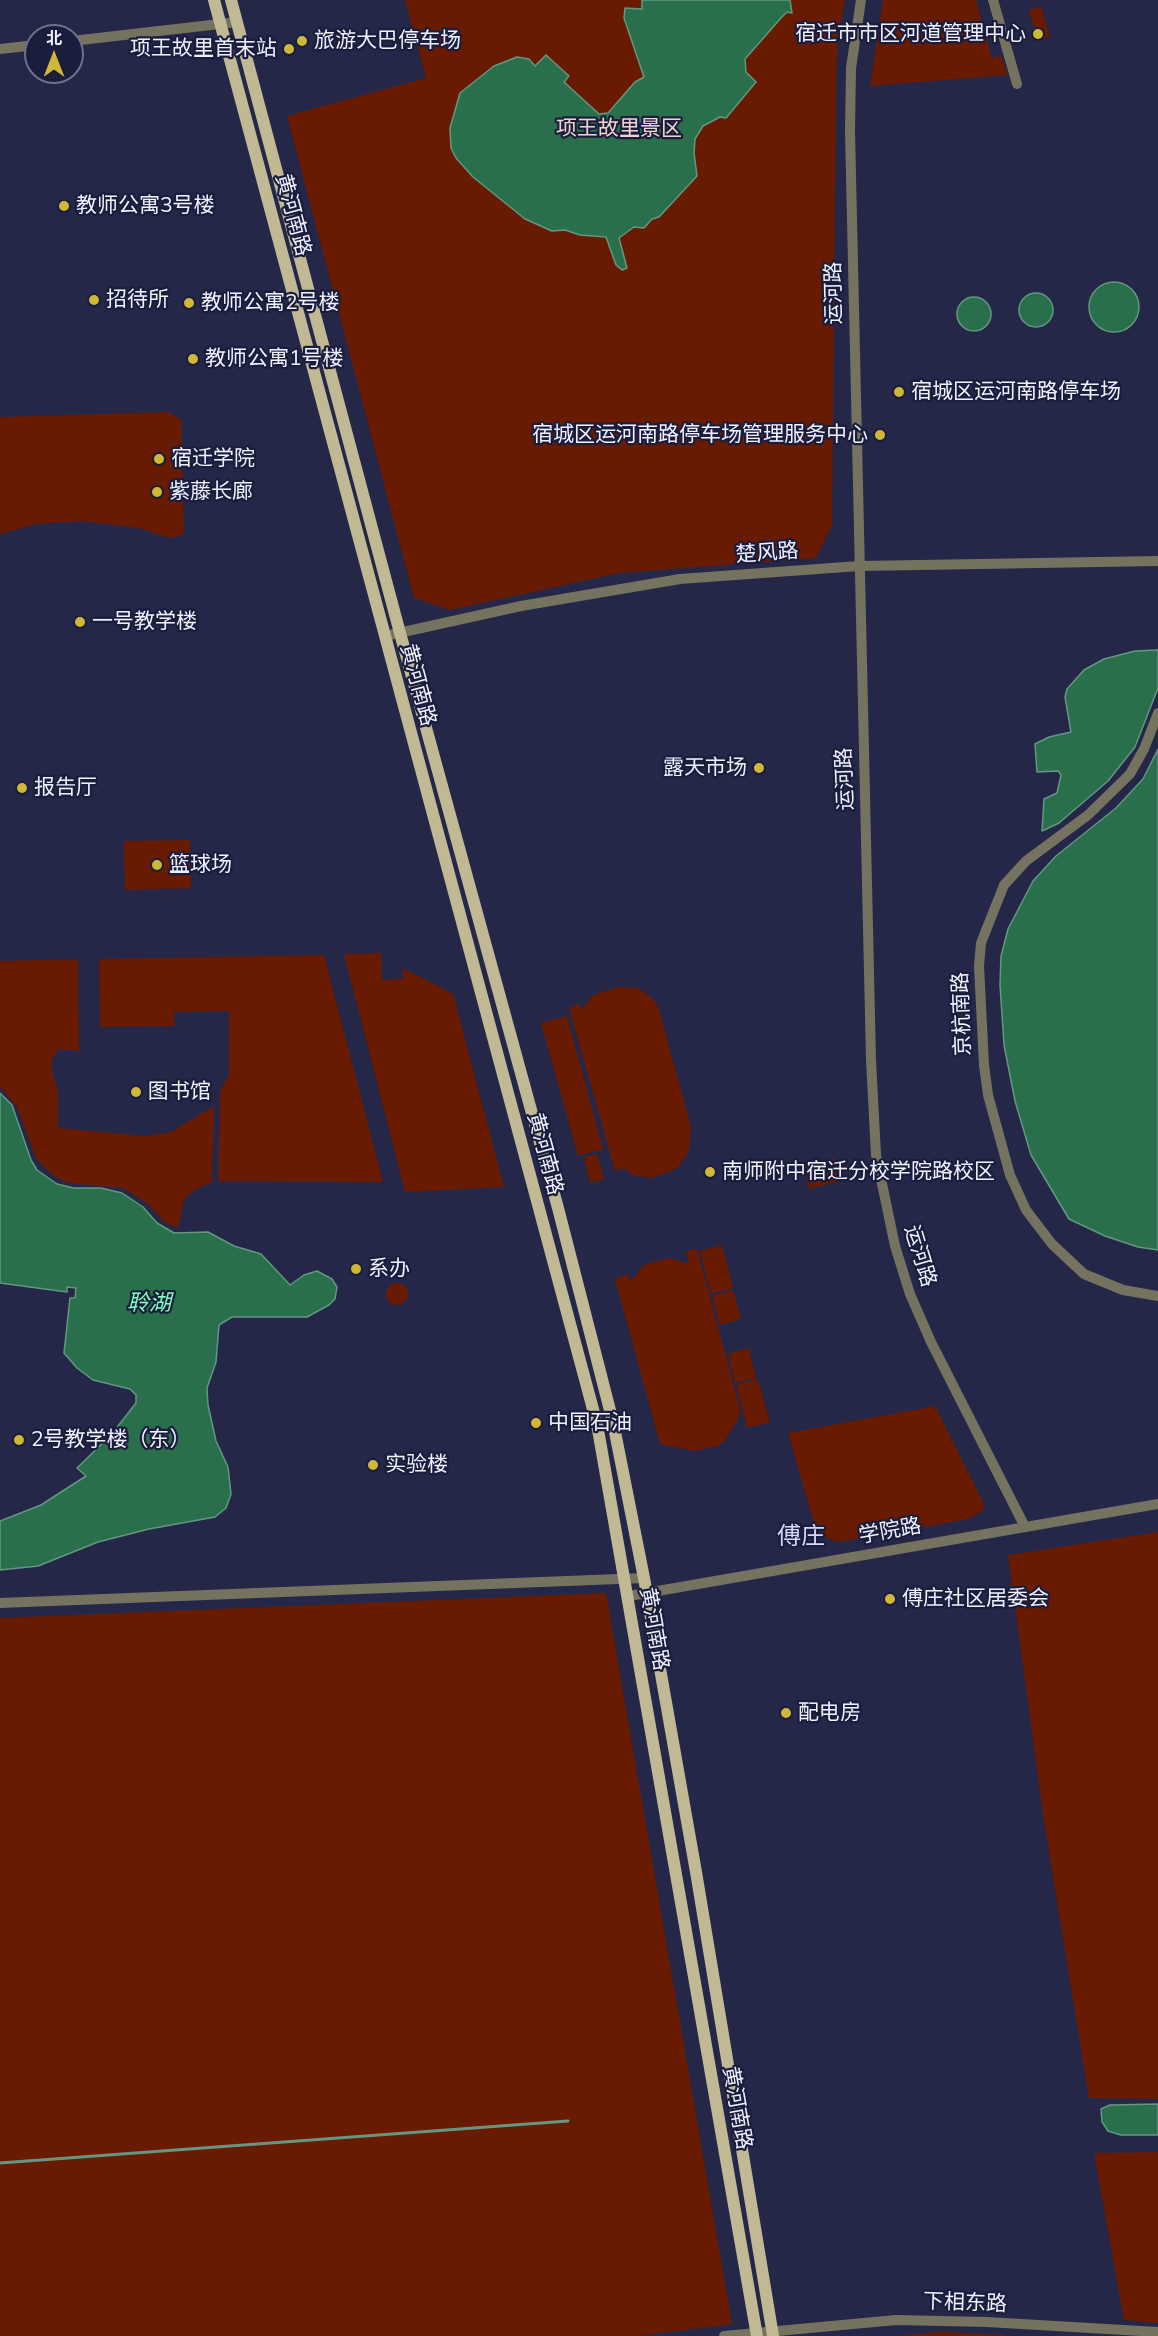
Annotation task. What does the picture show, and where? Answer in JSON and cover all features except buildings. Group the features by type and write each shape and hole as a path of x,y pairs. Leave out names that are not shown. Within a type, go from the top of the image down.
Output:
{"main road":[{"name":"黄河南路","path":"214,0 597,1424 757,2334"},
{"name":"黄河南路","path":"231,0 399,633 564,1231 613,1422 647,1593 772,2333"}],"street":[{"name":"运河路","path":"861,0 851,68 850,99 872,1110 882,1194 910,1294 931,1342 1025,1527"},
{"path":"993,0 1017,84"},
{"path":"84,40 237,22"},
{"path":"0,49 24,46"},
{"name":"楚风路","path":"385,636 611,589 680,579 859,566 1158,561"},
{"name":"京杭南路","path":"1158,713 1144,749 1130,774 1088,815 1026,861 1005,885 981,943 980,966 984,1065 988,1095 1010,1176 1026,1210 1052,1244 1084,1274 1123,1290 1158,1296"},
{"name":"学院路","path":"629,1596 1158,1504"},
{"path":"0,1603 644,1578"},
{"name":"下相东路","path":"724,2336 896,2320 987,2322 1158,2332"}],"green space":[{"name":"项王故里景区","path":"405,0 845,0 838,39 836,77 832,525 816,558 619,573 450,610 414,598 287,116 426,78"},
{"path":"883,0 976,0 992,58 1001,56 1008,75 870,86"},
{"path":"1041,6 1050,37 1037,40 1029,10"},
{"path":"168,412 181,419 184,532 180,536 170,538 139,528 83,521 36,524 0,534 0,417"},
{"name":"篮球场","path":"190,840 191,888 125,890 124,841"},
{"path":"381,953 382,980 403,979 403,968 453,994 504,1187 405,1192 344,954"},
{"path":"324,955 383,1182 218,1181 220,1091 229,1075 229,1011 174,1012 174,1026 100,1027 99,959"},
{"path":"78,959 79,1051 60,1049 52,1060 52,1072 58,1091 58,1128 145,1136 171,1132 214,1106 212,1182 196,1189 184,1199 178,1228 165,1223 148,1204 123,1188 68,1183 54,1176 36,1159 17,1107 0,1087 0,961"},
{"path":"619,987 637,988 651,997 658,1006 691,1127 689,1150 680,1165 672,1171 651,1178 632,1175 624,1168 615,1171 569,1008 580,1004 582,1010 593,995"},
{"path":"567,1016 603,1149 578,1156 541,1023"},
{"path":"597,1154 604,1179 590,1183 584,1157"},
{"path":"835,1158 840,1181 809,1189 804,1165"},
{"path":"722,1245 733,1288 711,1294 700,1251"},
{"path":"697,1249 740,1409 738,1419 724,1441 718,1446 694,1451 660,1444 615,1279 628,1274 630,1282 644,1265 669,1258 689,1264 686,1251"},
{"path":"397,1283 405,1286 408,1294 405,1302 397,1305 389,1302 386,1294 389,1286"},
{"path":"733,1290 741,1319 720,1325 712,1296"},
{"path":"749,1348 756,1378 735,1383 728,1354"},
{"path":"758,1379 770,1422 747,1428 736,1385"},
{"path":"935,1406 984,1504 983,1511 968,1519 839,1542 821,1536 816,1530 788,1433"},
{"path":"1158,1532 1158,2099 1089,2098 1044,1822 1008,1555"},
{"path":"606,1593 732,2324 638,2336 0,2336 0,1618"},
{"path":"1158,2152 1158,2323 1124,2320 1094,2153"},
{"path":"943,2332 1020,2336 893,2336"}],"water":[{"path":"642,0 790,0 792,13 787,12 745,59 746,72 756,82 726,118 720,117 703,126 695,139 697,176 659,217 652,219 644,228 634,227 619,238 627,268 622,270 616,265 606,237 580,235 565,230 552,231 525,219 473,177 456,158 451,148 450,128 460,93 494,66 517,57 529,59 535,66 546,55 569,76 564,82 599,114 608,113 635,82 644,77 624,18 625,8 642,9"},
{"path":"1114,282 1132,289 1139,307 1132,325 1114,332 1096,325 1089,307 1096,289"},
{"path":"1036,293 1048,298 1053,310 1048,322 1036,327 1024,322 1019,310 1024,298"},
{"path":"974,297 986,302 991,314 986,326 974,331 962,326 957,314 962,302"},
{"path":"1158,650 1158,688 1135,747 1108,781 1059,823 1042,831 1044,799 1057,793 1061,775 1058,771 1037,772 1035,744 1049,737 1071,732 1065,697 1067,689 1084,670 1104,659 1135,651"},
{"path":"1158,749 1158,1250 1138,1247 1105,1236 1069,1219 1031,1155 1015,1101 1004,1045 1000,985 1001,956 1008,929 1033,881 1056,856 1116,808 1143,779"},
{"name":"聆湖","path":"0,1093 12,1105 31,1160 37,1170 57,1184 74,1188 101,1188 122,1193 143,1207 157,1223 174,1233 208,1232 234,1246 261,1254 290,1285 304,1275 317,1271 332,1279 337,1287 335,1299 329,1305 307,1317 232,1317 219,1325 216,1362 207,1388 208,1405 216,1441 228,1467 231,1494 226,1508 215,1517 149,1529 98,1542 38,1566 0,1570 0,1521 41,1505 86,1476 77,1468 111,1435 136,1403 136,1395 130,1389 93,1380 77,1368 64,1353 70,1298 75,1298 76,1288 67,1287 67,1292 0,1283"},
{"path":"1158,2104 1158,2135 1121,2135 1108,2131 1102,2122 1101,2109 1110,2105"}],"waterway":[{"path":"0,2163 568,2121"}],"place":[{"name":"宿迁市市区河道管理中心","path":"1038,34"},
{"name":"旅游大巴停车场","path":"302,41"},
{"name":"项王故里首末站","path":"289,49"},
{"name":"教师公寓3号楼","path":"64,206"},
{"name":"招待所","path":"94,300"},
{"name":"教师公寓2号楼","path":"189,303"},
{"name":"教师公寓1号楼","path":"193,359"},
{"name":"宿城区运河南路停车场","path":"899,392"},
{"name":"宿城区运河南路停车场管理服务中心","path":"880,435"},
{"name":"宿迁学院","path":"159,459"},
{"name":"紫藤长廊","path":"157,492"},
{"name":"一号教学楼","path":"80,622"},
{"name":"露天市场","path":"759,768"},
{"name":"报告厅","path":"22,788"},
{"name":"篮球场","path":"157,865"},
{"name":"图书馆","path":"136,1092"},
{"name":"南师附中宿迁分校学院路校区","path":"710,1172"},
{"name":"系办","path":"356,1269"},
{"name":"中国石油","path":"536,1423"},
{"name":"2号教学楼（东）","path":"19,1440"},
{"name":"实验楼","path":"373,1465"},
{"name":"傅庄社区居委会","path":"890,1599"},
{"name":"配电房","path":"786,1713"}],"district":[{"name":"傅庄","path":"801,1537"}]}
